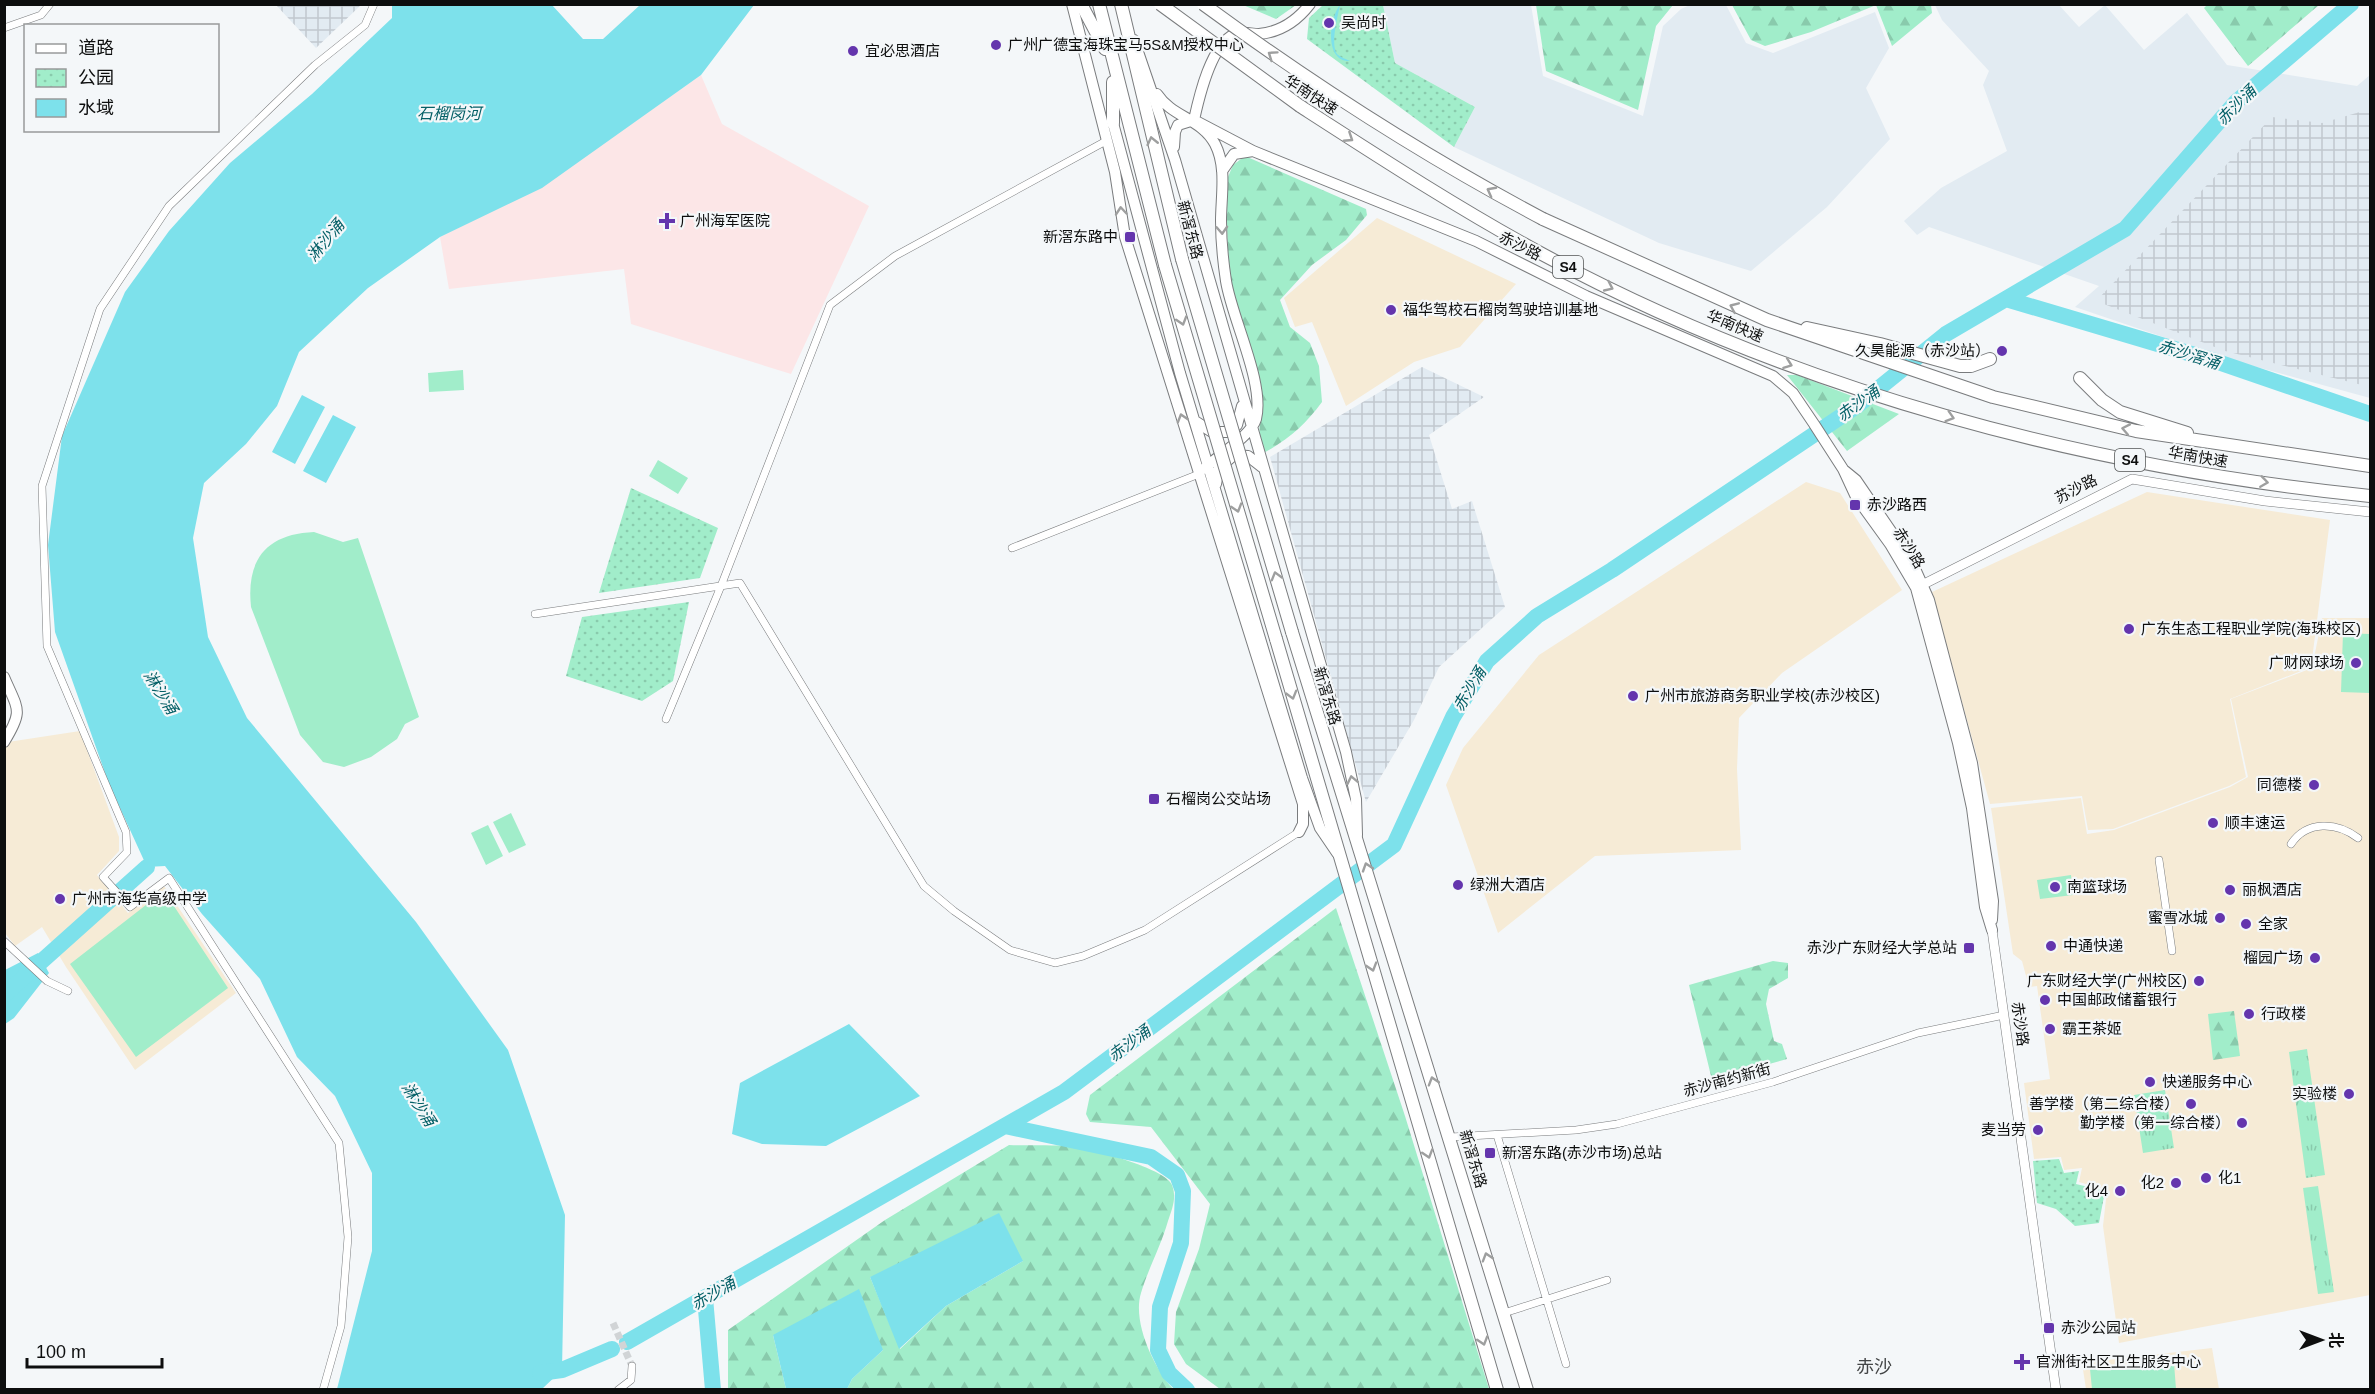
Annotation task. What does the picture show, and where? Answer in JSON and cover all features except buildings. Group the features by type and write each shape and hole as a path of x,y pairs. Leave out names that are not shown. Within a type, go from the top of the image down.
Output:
{"highway":[{"path":"1081,4 1113,64 1113,123"},
{"path":"1099,4 1165,265 1497,1389"},
{"name":"华南快速","path":"1160,4 1300,106 1429,188 1544,255 1647,305 1733,342 1856,387 2007,433 2074,449 2214,475 2370,496"},
{"name":"华南快速","path":"1203,4 1271,55 1461,176 1543,219 1759,317 1887,363 1993,397 2093,423 2243,449 2370,466"},
{"name":"新滘东路","path":"1121,5 1182,259 1292,632 1451,1137 1527,1389"},
{"path":"1759,317 1887,346 1938,362 1965,367 1990,359"},
{"path":"2080,378 2102,400 2120,412 2243,449"}],"main road":[{"path":"1072,4 1118,187 1122,224 1303,804 1303,824 1299,832"},
{"path":"1194,120 1210,66 1231,37 1243,32 1260,34 1279,29 1290,24 1310,4"},
{"path":"1121,5 1151,84 1175,160 1262,468 1346,752 1356,799 1357,838"},
{"name":"赤沙路","path":"1151,84 1170,110 1253,151 1476,241 1586,296 1773,376 1792,393 1843,468 1856,497 1920,586 1962,764 1975,831 1985,907 1992,930"},
{"path":"1194,120 1215,143 1222,171 1221,222 1227,284 1257,398 1256,419 1251,429 1199,474"},
{"path":"1175,160 1175,132 1179,125 1194,120"},
{"path":"1113,123 1208,465 1320,828 1338,854"},
{"path":"1222,171 1234,154 1253,151"},
{"path":"1195,421 1219,434 1234,429 1241,416 1241,395"},
{"path":"1216,489 1219,468 1234,455 1248,456 1262,468"},
{"path":"4,677 17,705 19,716 4,742"},
{"path":"1299,832 1308,828 1320,828"}],"street":[{"path":"4,28 41,15 50,4"},
{"path":"323,1389 341,1326 348,1237 339,1143 169,878 130,907 103,877 128,852 128,844 126,832 47,646 42,486 100,309 169,206 315,65 364,25 374,4"},
{"path":"666,719 721,586 830,305 894,256 1106,141"},
{"path":"1012,548 1199,474"},
{"name":"苏沙路","path":"1920,586 2132,479 2265,501 2370,512"},
{"path":"535,615 740,583 924,886 954,911 1010,950 1055,963 1083,956 1145,930 1299,832"},
{"path":"2291,844 2298,834 2322,825 2341,827 2358,838"},
{"path":"2159,860 2172,951"},
{"name":"赤沙路","path":"1992,930 2056,1389"},
{"path":"4,941 47,981 68,991"},
{"name":"赤沙南约新街","path":"1451,1137 1576,1130 1617,1124 1773,1083 1918,1033 2004,1015"},
{"path":"1497,1135 1566,1364"},
{"path":"1504,1313 1607,1280"},
{"path":"618,1389 631,1380 632,1366"}],"shaded area":[{"path":"276,5 361,5 316,48"},
{"path":"1383,5 1531,5 1543,76 1643,116 1663,26 1681,9 1690,5 1726,5 1746,43 1773,53 1875,12 1889,48 1866,88 1890,139 1827,207 1751,271 1659,243 1454,147 1475,107 1395,63"},
{"path":"1935,5 2059,5 2079,27 2105,5 2144,50 2187,13 2227,65 2357,86 2370,75 2370,398 2231,360 2075,307 2099,286 1929,227 1917,235 1904,221 1941,188 2007,151 1983,85 1989,71 1942,20"},
{"name":"广州海军医院","path":"701,75 722,124 869,206 791,374 631,324 624,269 449,289 440,237 546,184"},
{"path":"2370,109 2370,387 2225,351 2096,301 2272,117 2322,123"},
{"name":"福华驾校石榴岗驾驶培训基地","path":"1377,218 1516,284 1460,347 1414,362 1346,406 1312,322 1295,327 1284,298"},
{"path":"1422,367 1484,397 1429,435 1452,509 1472,501 1505,607 1439,667 1414,720 1366,802 1270,457"},
{"name":"广州市旅游商务职业学校(赤沙校区)","path":"1806,482 1840,493 1902,590 1782,673 1739,718 1737,769 1741,850 1595,856 1498,933 1446,785 1463,748 1539,655"},
{"name":"广东生态工程职业学院(海珠校区)","path":"2147,492 2330,520 2311,667 2230,699 2246,777 2229,786 2113,829 2088,830 2082,796 1990,804 1932,592"},
{"name":"广东财经大学(广州校区)","path":"2322,618 2370,618 2370,1295 2119,1343 2103,1226 2107,1190 2079,1182 2082,1168 2064,1170 2061,1157 2034,1159 2024,1083 2050,1079 2037,986 2029,987 2022,961 2013,954 1991,808 2081,798 2087,834 2114,830 2230,787 2248,777 2231,699 2312,668"},
{"name":"广州市海华高级中学","path":"80,731 119,837 119,851 97,875 128,913 164,886 236,993 135,1070 42,927 15,946 5,933 4,748 8,742"},
{"path":"2212,1348 2219,1389 2086,1389 2082,1363"}],"green space":[{"path":"2208,4 2319,5 2248,66 2204,8"},
{"path":"1243,5 1296,5 1276,19"},
{"path":"1323,5 1383,5 1395,63 1475,107 1454,147 1307,39 1309,18"},
{"path":"1536,5 1673,5 1656,26 1638,110 1546,71"},
{"path":"1732,5 1876,5 1811,32 1765,46 1751,40"},
{"path":"1876,5 1931,5 1932,13 1892,46"},
{"path":"1245,156 1366,209 1367,215 1346,240 1312,265 1280,300 1290,327 1310,343 1319,366 1322,402 1295,431 1262,454 1259,436 1260,380 1238,314 1231,280 1228,246 1228,177 1233,165"},
{"path":"463,370 464,390 429,392 428,373"},
{"path":"1787,375 1797,375 1899,414 1847,451"},
{"path":"658,460 688,478 678,494 649,476"},
{"path":"631,488 718,528 700,578 599,593"},
{"path":"314,532 343,542 358,538 419,717 405,724 397,739 371,757 344,767 323,762 300,735 251,607 252,576 256,563 263,553 283,538"},
{"path":"689,602 673,681 642,701 566,676 582,617"},
{"name":"广财网球场","path":"2343,633 2370,634 2370,693 2341,692"},
{"path":"511,813 526,845 509,853 493,822"},
{"path":"488,825 503,856 486,865 471,833"},
{"name":"南篮球场","path":"2071,875 2073,895 2040,899 2037,880"},
{"path":"164,891 228,988 136,1057 70,964"},
{"path":"1336,908 1405,1116 1489,1389 1220,1389 1186,1364 1174,1344 1176,1312 1199,1249 1210,1204 1151,1127 1090,1122 1086,1114 1090,1095"},
{"path":"1773,961 1788,963 1788,978 1769,989 1766,1004 1774,1041 1782,1044 1787,1059 1712,1080 1689,985"},
{"path":"2234,1011 2240,1056 2213,1060 2208,1014"},
{"path":"2307,1049 2325,1175 2306,1178 2289,1052"},
{"path":"2165,1090 2174,1148 2143,1153 2134,1095"},
{"path":"1009,1145 1082,1148 1132,1162 1158,1173 1172,1185 1174,1199 1141,1293 1139,1305 1146,1344 1173,1389 847,1389 852,1379 883,1350 773,1335 786,1389 728,1389 728,1330 885,1220","holes":["1023,1261 946,1306 900,1349 870,1277"]},
{"path":"2059,1159 2064,1173 2079,1171 2076,1184 2105,1191 2099,1223 2075,1226 2056,1209 2037,1203 2033,1161"},
{"path":"2318,1186 2334,1292 2318,1294 2303,1188"},
{"path":"2174,1363 2176,1389 2092,1389 2090,1369"}],"water":[{"name":"石榴岗河","path":"392,5 552,5 583,39 603,39 640,5 754,5 701,75 542,188 440,237 368,288 299,352 277,406 246,444 204,483 193,538 208,637 247,718 416,922 508,1050 565,1215 562,1370 542,1389 337,1389 372,1251 372,1173 335,1096 297,1057 260,979 202,914 165,866 147,867 109,784 55,632 48,545 62,436 125,292 169,231 230,163 312,94 392,18"},
{"path":"1340,5 1334,44 1337,54 1350,61 1342,59 1336,54 1331,38 1333,19"},
{"path":"302,395 325,407 295,464 272,452"},
{"path":"333,415 356,427 326,483 303,471"},
{"path":"38,953 49,973 14,1018 5,1024 5,970"},
{"path":"849,1024 920,1096 826,1146 762,1144 732,1134 740,1083"},
{"path":"999,1213 1023,1261 946,1306 899,1349 870,1277"},
{"path":"859,1289 883,1350 852,1379 847,1389 786,1389 773,1335"}],"waterway":[{"name":"赤沙涌","path":"627,1342 1064,1092 1394,845 1453,717 1487,661 1537,616 1612,570 1858,405 1946,334 2125,229 2236,102 2351,4"},
{"name":"赤沙滘涌","path":"2006,299 2215,361 2370,414"},
{"path":"4,995 147,867"},
{"path":"1005,1126 1151,1157 1177,1175 1183,1191 1181,1243 1160,1307 1158,1350 1169,1373 1187,1390"},
{"path":"705,1298 713,1390"},
{"name":"赤沙涌","path":"540,1373 562,1370 612,1349"}],"tunnel":[{"path":"613,1323 632,1366"}],"place":[{"name":"吴尚时","path":"1329,23"},
{"name":"广州广德宝海珠宝马5S&M授权中心","path":"996,45"},
{"name":"宜必思酒店","path":"853,51"},
{"name":"广州海军医院","path":"667,221"},
{"name":"新滘东路中","path":"1130,237"},
{"name":"福华驾校石榴岗驾驶培训基地","path":"1391,310"},
{"name":"久昊能源（赤沙站）","path":"2002,351"},
{"name":"赤沙路西","path":"1855,505"},
{"name":"广东生态工程职业学院(海珠校区)","path":"2129,629"},
{"name":"广财网球场","path":"2356,663"},
{"name":"广州市旅游商务职业学校(赤沙校区)","path":"1633,696"},
{"name":"同德楼","path":"2314,785"},
{"name":"石榴岗公交站场","path":"1154,799"},
{"name":"顺丰速运","path":"2213,823"},
{"name":"绿洲大酒店","path":"1458,885"},
{"name":"南篮球场","path":"2055,887"},
{"name":"丽枫酒店","path":"2230,890"},
{"name":"广州市海华高级中学","path":"60,899"},
{"name":"蜜雪冰城","path":"2220,918"},
{"name":"全家","path":"2246,924"},
{"name":"中通快递","path":"2051,946"},
{"name":"赤沙广东财经大学总站","path":"1969,948"},
{"name":"榴园广场","path":"2315,958"},
{"name":"广东财经大学(广州校区)","path":"2199,981"},
{"name":"中国邮政储蓄银行","path":"2045,1000"},
{"name":"行政楼","path":"2249,1014"},
{"name":"霸王茶姬","path":"2050,1029"},
{"name":"快递服务中心","path":"2150,1082"},
{"name":"实验楼","path":"2349,1094"},
{"name":"善学楼（第二综合楼）","path":"2191,1104"},
{"name":"勤学楼（第一综合楼）","path":"2242,1123"},
{"name":"麦当劳","path":"2038,1130"},
{"name":"新滘东路(赤沙市场)总站","path":"1490,1153"},
{"name":"化1","path":"2206,1178"},
{"name":"化2","path":"2176,1183"},
{"name":"化4","path":"2120,1191"},
{"name":"赤沙公园站","path":"2049,1328"},
{"name":"官洲街社区卫生服务中心","path":"2022,1362"}],"district":[{"name":"赤沙","path":"1874,1367"}],"water label":[{"name":"淋沙涌","path":"325,240"},
{"name":"淋沙涌","path":"161,692"},
{"name":"淋沙涌","path":"419,1104"}]}
